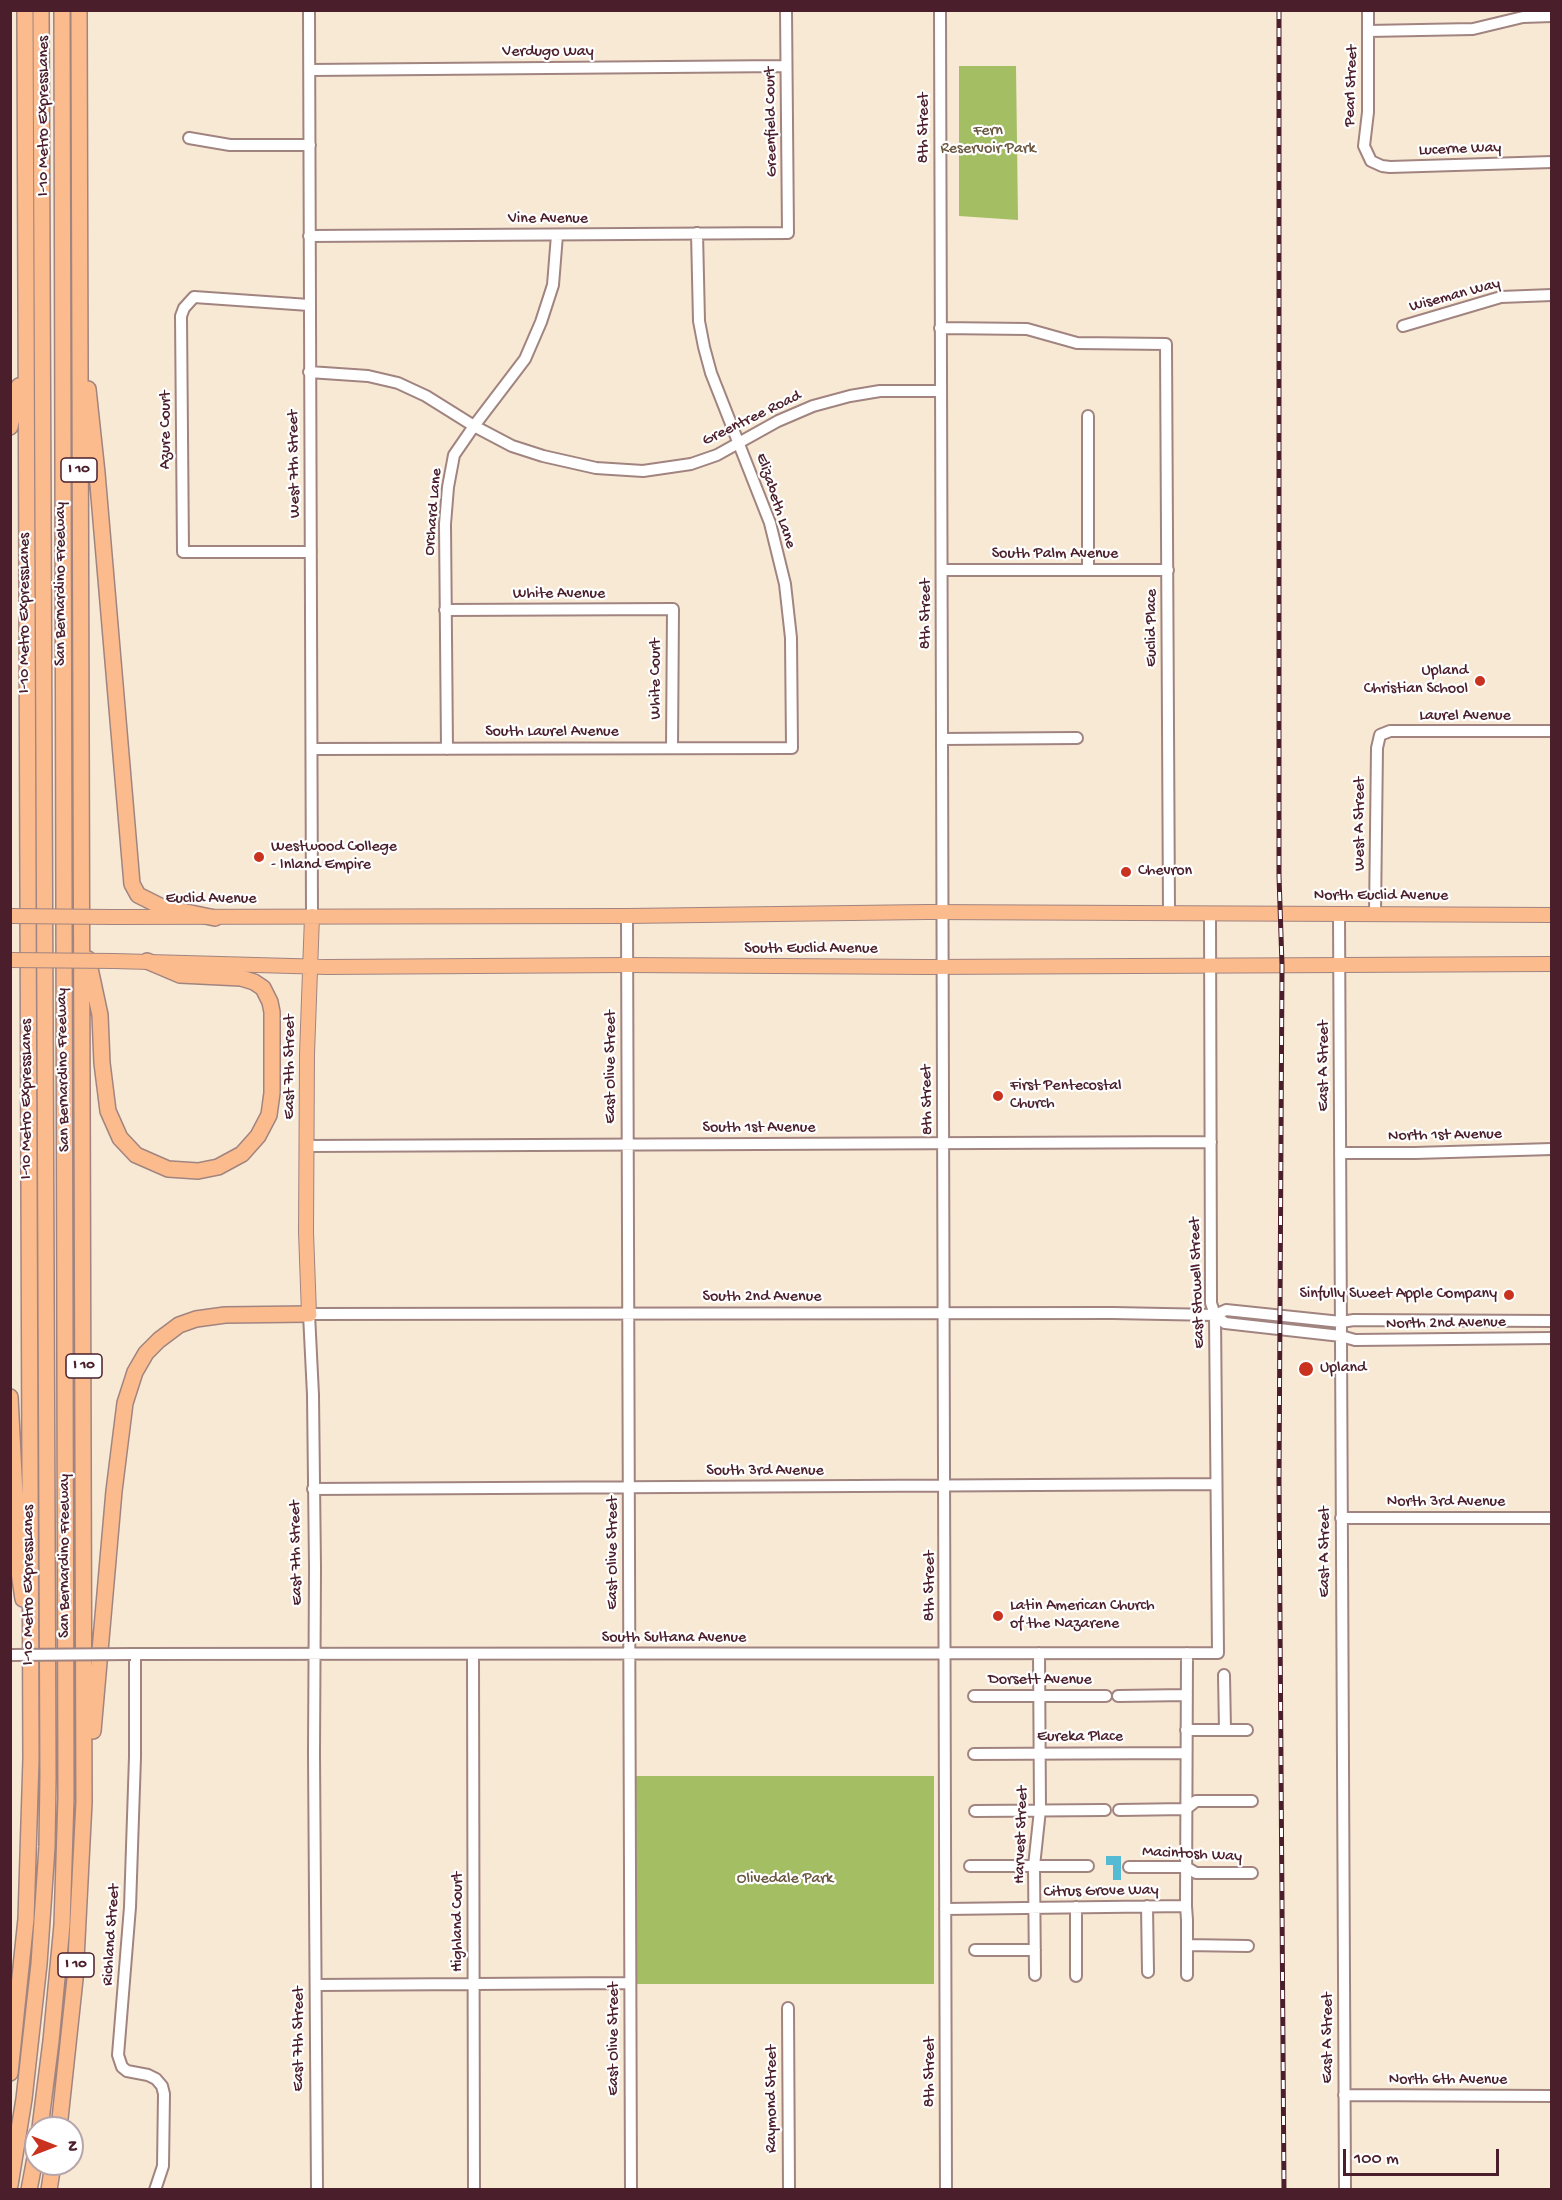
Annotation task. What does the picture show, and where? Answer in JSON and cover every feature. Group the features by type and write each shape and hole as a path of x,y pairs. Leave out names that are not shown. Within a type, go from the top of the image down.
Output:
{"highway":[{"name":"San Bernardino Freeway","path":"10,2073 22,1970 29,1865 31,1637 25,10"},
{"name":"I-10 Metro ExpressLanes","path":"10,2185 24,2099 38,1976 47,1847 48,1788 41,10"},
{"name":"I-10 Metro ExpressLanes","path":"42,2116 61,1936 67,1786 62,10"},
{"name":"San Bernardino Freeway","path":"60,2116 75,1979 84,1802 80,10"},
{"path":"79,314 97,473 132,884 138,895 162,907 215,918"},
{"path":"10,427 26,357"},
{"path":"81,930 100,1015 102,1063 108,1111 120,1138 136,1155 168,1170 198,1171 218,1167 242,1154 258,1137 269,1115 272,1093 270,1002 263,988 254,982 241,978 180,975 147,961"},
{"path":"84,1802 92,1741 114,1491 125,1403 135,1372 146,1353 166,1333 196,1318 225,1315 309,1314"},
{"path":"10,1397 18,1572 31,1637"}],"main road":[{"path":"627,916 942,912 1210,913"},
{"name":"North Euclid Avenue","path":"1210,913 1551,915"},
{"name":"Euclid Avenue","path":"10,916 215,918 627,916"},
{"name":"East 7th Street","path":"309,1314 307,1299 307,1146 309,966 312,916"},
{"path":"10,960 114,960 309,966"},
{"path":"1210,966 1551,964"},
{"name":"South Euclid Avenue","path":"309,966 1210,966"}],"street":[{"name":"West 7th Street","path":"309,10 312,916"},
{"name":"Greenfield Court","path":"786,10 788,233"},
{"name":"8th Street","path":"940,10 946,2190"},
{"name":"Pearl Street","path":"1368,10 1368,112 1365,152 1371,161"},
{"path":"1368,31 1473,29 1523,17 1551,16"},
{"name":"Verdugo Way","path":"310,70 786,66"},
{"path":"189,138 230,145 310,145"},
{"name":"Lucerne Way","path":"1371,161 1390,167 1551,162"},
{"name":"Elizabeth Lane","path":"697,233 699,321 704,347 711,373 770,523 785,584 791,638 792,748"},
{"name":"Vine Avenue","path":"309,236 788,233"},
{"name":"Orchard Lane","path":"447,749 445,524 448,487 454,455 525,359 541,322 553,285 557,235"},
{"name":"Wiseman Way","path":"1403,326 1501,297 1551,295"},
{"name":"Azure Court","path":"309,305 194,297 184,308 181,316 183,552 311,552"},
{"name":"Euclid Place","path":"940,328 1027,329 1077,343 1167,344 1169,913"},
{"name":"Greentree Road","path":"309,372 368,376 398,383 426,396 474,426 512,446 543,456 608,469 643,471 691,464 717,455 778,421 813,405 880,391 940,391"},
{"path":"1088,416 1088,570"},
{"name":"South Palm Avenue","path":"942,570 1168,570"},
{"name":"White Avenue","path":"445,610 673,609"},
{"name":"White Court","path":"672,748 673,609"},
{"name":"Laurel Avenue","path":"1380,735 1390,731 1551,731"},
{"name":"West A Street","path":"1375,914 1377,748 1380,735"},
{"path":"942,740 1077,738"},
{"name":"South Laurel Avenue","path":"312,749 792,748"},
{"name":"East Stowell Street","path":"1210,913 1211,1302 1215,1315 1218,1653"},
{"name":"East A Street","path":"1339,914 1345,2190"},
{"name":"East Olive Street","path":"627,916 631,2190"},
{"name":"South 1st Avenue","path":"307,1146 1211,1142"},
{"name":"North 1st Avenue","path":"1340,1153 1551,1149"},
{"name":"South 2nd Avenue","path":"309,1314 943,1312 1215,1315 1226,1310 1341,1322"},
{"name":"East 7th Street","path":"309,1314 313,1395 317,2190"},
{"name":"South 2nd Avenue","path":"1215,1315 1225,1323 1341,1336"},
{"name":"North 2nd Avenue","path":"1341,1322 1354,1320 1551,1321"},
{"name":"North 2nd Avenue","path":"1341,1336 1355,1340 1551,1338"},
{"name":"South 3rd Avenue","path":"313,1489 1216,1484"},
{"name":"North 3rd Avenue","path":"1341,1518 1551,1518"},
{"name":"Harvest Street","path":"1035,1975 1034,1866 1040,1810 1039,1653"},
{"path":"1187,1653 1187,1975"},
{"name":"South Sultana Avenue","path":"10,1655 1218,1653"},
{"name":"Richland Street","path":"133,1654 135,1757 130,1907 118,2055 122,2067 127,2071 148,2075 162,2086 164,2094 163,2166 155,2190"},
{"name":"Highland Court","path":"473,1654 474,2190"},
{"path":"1224,1675 1225,1730"},
{"path":"1118,1696 1187,1695"},
{"name":"Dorsett Avenue","path":"974,1696 1106,1696"},
{"path":"1186,1730 1247,1730"},
{"name":"Eureka Place","path":"974,1754 1186,1753"},
{"path":"1119,1810 1186,1809 1196,1801 1252,1801"},
{"path":"975,1810 1105,1810"},
{"path":"970,1866 1088,1866"},
{"name":"Macintosh Way","path":"1129,1867 1186,1867 1196,1873 1252,1872"},
{"path":"1148,1906 1148,1972"},
{"name":"Citrus Grove Way","path":"945,1909 1186,1906"},
{"path":"1076,1907 1076,1976"},
{"path":"1187,1945 1248,1946"},
{"path":"975,1950 1035,1950"},
{"path":"316,1985 630,1983"},
{"name":"Raymond Street","path":"788,2008 789,2190"},
{"name":"North 6th Avenue","path":"1344,2095 1551,2096"}],"green space":[{"name":"Fern Reservoir Park","path":"959,66 1016,66 1018,220 959,216"},
{"name":"Olivedale Park","path":"636,1776 934,1776 934,1984 637,1984"}],"water":[{"path":"1106,1856 1121,1856 1121,1880 1113,1880 1113,1865 1106,1865"}],"railway":[{"path":"1279,10 1279,876 1282,965 1279,1480 1284,2190"}],"place":[{"name":"Upland Christian School","path":"1480,681"},
{"name":"Westwood College - Inland Empire","path":"259,857"},
{"name":"Chevron","path":"1126,872"},
{"name":"First Pentecostal Church","path":"998,1096"},
{"name":"Sinfully Sweet Apple Company","path":"1509,1295"},
{"name":"Upland","path":"1306,1369"},
{"name":"Latin American Church of the Nazarene","path":"998,1616"}]}
